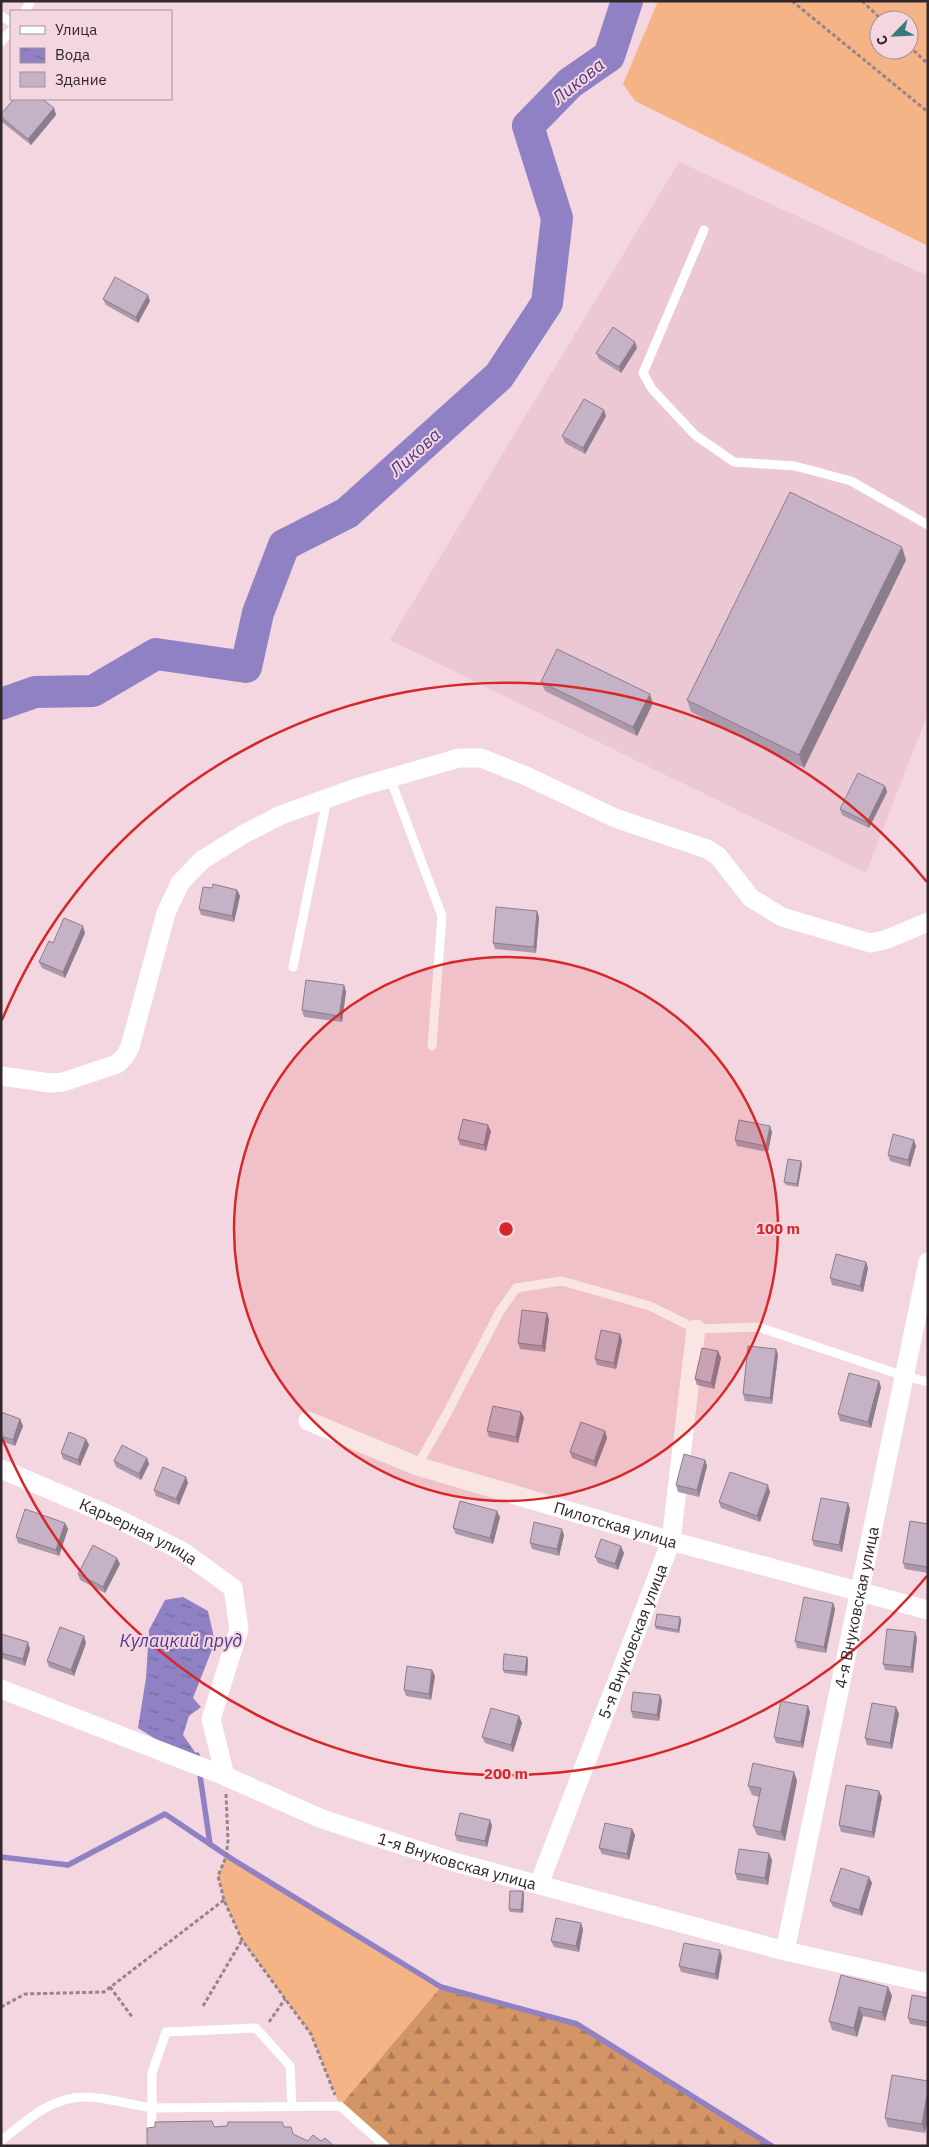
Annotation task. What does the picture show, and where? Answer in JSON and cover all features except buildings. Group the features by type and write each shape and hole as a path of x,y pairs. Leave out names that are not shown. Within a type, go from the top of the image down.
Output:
{"street":[{"path":"1,1076 56,1083 117,1064 125,1056 130,1047 166,913 180,883 202,860 244,834 281,815 327,798 459,758 481,758 526,776 615,818 707,848 723,862 751,898 782,918 870,943 885,940 928,922"},
{"name":"4-я Внуковская улица","path":"785,1951 928,1262"},
{"name":"5-я Внуковская улица","path":"539,1884 670,1541 696,1329"},
{"name":"Пилотская улица","path":"308,1421 416,1466 670,1541 928,1610"},
{"name":"Карьерная улица","path":"1,1469 114,1517 182,1551 233,1588 240,1629 211,1719 225,1776"},
{"name":"1-я Внуковская улица","path":"1,1690 225,1776 322,1819 454,1862 785,1951 928,1982"}],"lane":[{"path":"1,42 10,32"},
{"path":"704,230 643,374 652,389 695,435 734,462 795,466 851,481 928,525"},
{"path":"390,778 442,916 432,1046"},
{"path":"293,967 327,798"},
{"path":"416,1466 446,1415 500,1312 516,1288 562,1281 650,1306 696,1329 758,1327 904,1376 928,1382"},
{"path":"151,2146 152,2073 166,2032 256,2028 290,2066 292,2106"},
{"path":"1,2141 31,2116 60,2101 86,2097 152,2108 340,2106 385,2146"}],"path":[{"path":"792,1 928,112"},
{"path":"862,1 871,10"},
{"path":"225,1776 228,1840 226,1856 218,1876 224,1900 242,1940 311,2034 340,2106"},
{"path":"1,2007 25,1994 104,1992 224,1900"},
{"path":"203,2006 242,1940"},
{"path":"110,1987 133,2018"},
{"path":"268,2022 285,1999"}],"shaded area":[{"path":"658,1 928,1 928,246 635,101 623,84"},
{"path":"679,162 928,276 928,713 866,873 390,640"},
{"path":"226,1857 441,1987 340,2106 311,2034 242,1940 224,1900 218,1876"}],"green space":[{"path":"441,1987 577,2024 772,2146 385,2146 340,2106"}],"water":[{"name":"Кулацкий пруд","path":"183,1597 208,1611 215,1642 193,1698 201,1707 189,1716 183,1735 197,1755 176,1752 138,1728 146,1678 149,1630 165,1600"}],"waterway":[{"name":"Ликова","path":"1,704 35,692 93,691 156,654 246,667 258,613 284,545 347,513 499,376 547,303 557,218 528,126 570,83 609,56 627,1"},
{"path":"197,1755 210,1844"},
{"path":"1,1857 68,1865 165,1814 232,1859 441,1987 577,2024 772,2146"}]}
